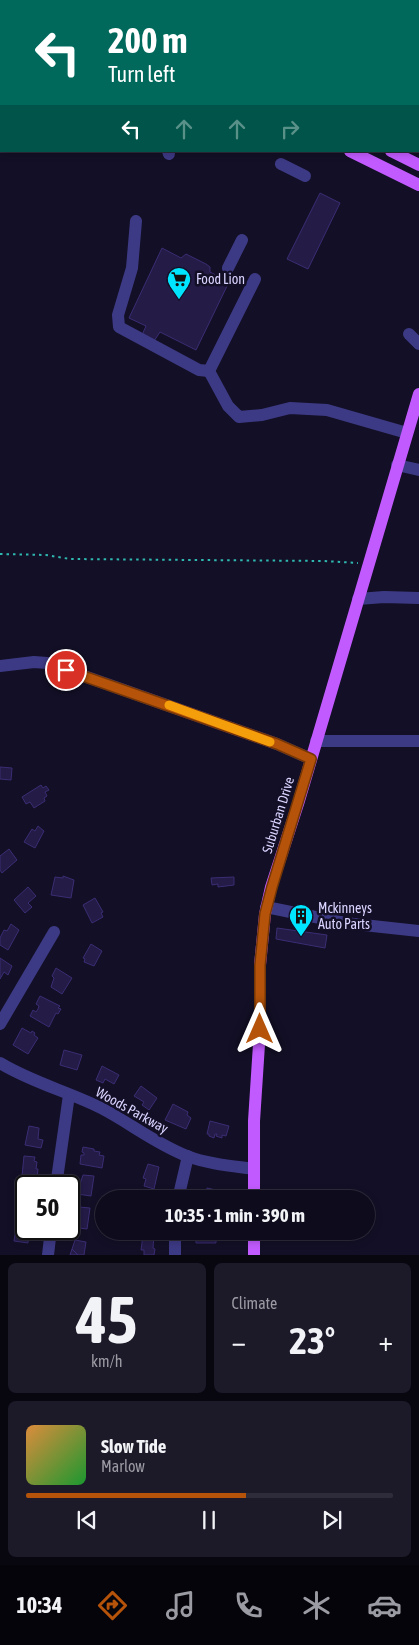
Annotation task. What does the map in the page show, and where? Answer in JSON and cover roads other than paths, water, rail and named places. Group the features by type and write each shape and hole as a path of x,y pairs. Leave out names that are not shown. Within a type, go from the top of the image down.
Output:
{"main road":[{"path":"352,152 419,185"},
{"path":"393,152 419,165"},
{"name":"Suburban Drive","path":"254,1190 254,1121 260,1029 260,965 266,907 419,394"},
{"path":"254,1240 254,1255"}],"street":[{"path":"281,164 305,176"},
{"path":"136,222 132,268 118,314 119,327 199,370 210,371"},
{"path":"228,268 242,240"},
{"path":"210,371 255,279"},
{"path":"419,332 409,334 419,344"},
{"path":"210,371 228,406 239,418 290,408 327,410 407,433"},
{"path":"397,465 419,470"},
{"path":"358,599 384,596 419,598"},
{"path":"0,666 34,662 47,663 277,744 311,759"},
{"path":"316,742 419,741"},
{"path":"266,907 345,923 419,931"},
{"path":"0,1024 54,932"},
{"name":"Woods Parkway","path":"0,1063 42,1085 102,1108 173,1150 203,1161 254,1169"},
{"path":"58,1175 69,1095"},
{"path":"180,1190 188,1156"},
{"path":"48,1255 50,1240"},
{"path":"175,1240 175,1255"}],"place":[{"name":"Food Lion","path":"179,300"},
{"name":"Mckinneys Auto Parts","path":"301,937"}]}
